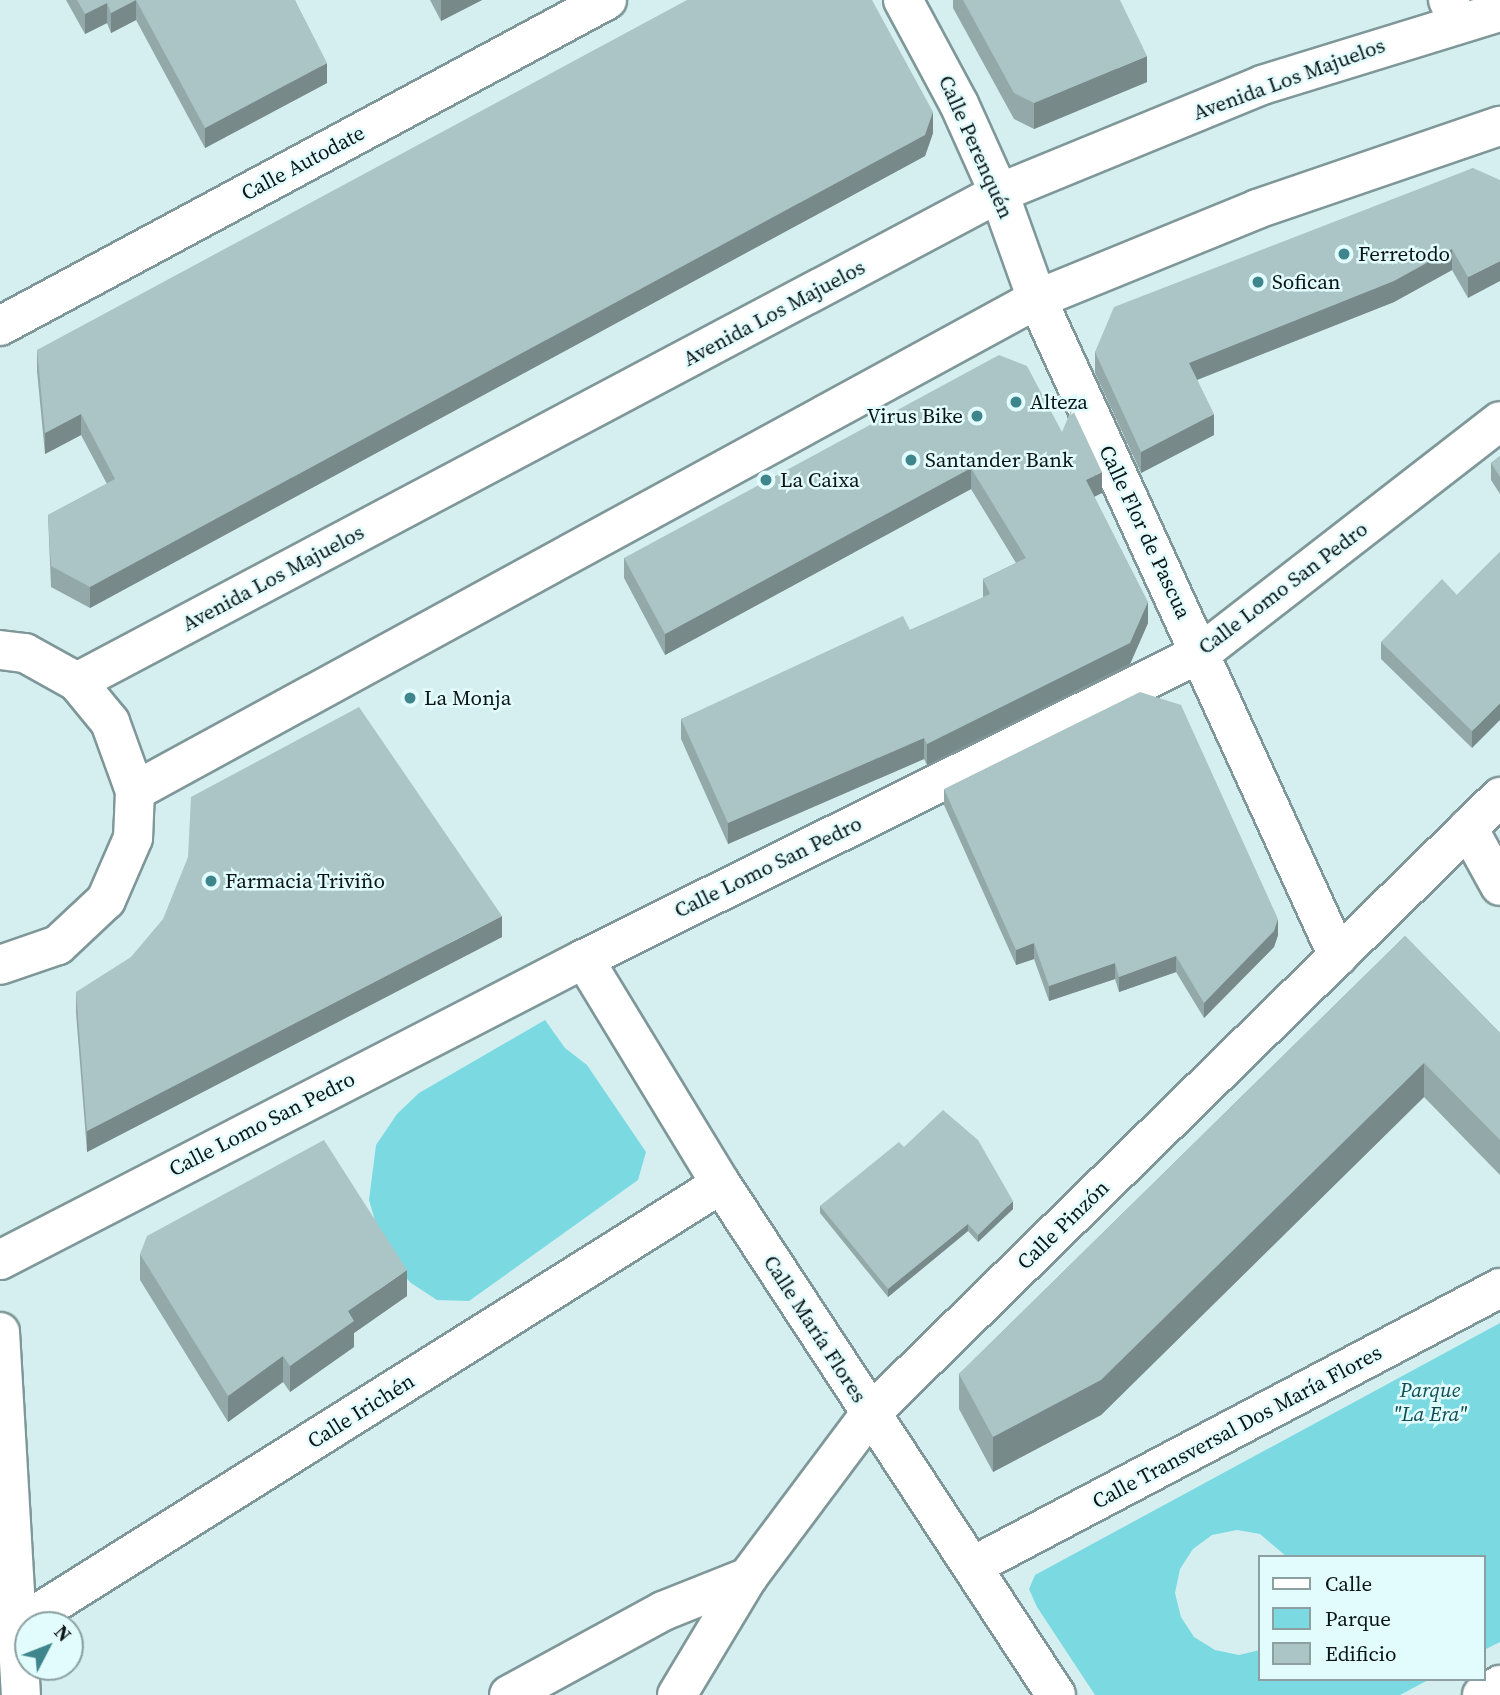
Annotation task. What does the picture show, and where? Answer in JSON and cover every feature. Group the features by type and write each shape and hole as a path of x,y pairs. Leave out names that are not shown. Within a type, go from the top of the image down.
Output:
{"street":[{"name":"Calle Autodate","path":"0,326 607,0"},
{"name":"Calle Perenquén","path":"903,0 960,104 999,193 1037,299"},
{"name":"Avenida Los Majuelos","path":"77,682 999,193 1262,85 1453,11 1500,12"},
{"path":"135,791 1037,299 1257,209 1500,126"},
{"name":"Calle Flor de Pascua","path":"1037,299 1338,956"},
{"name":"Calle Lomo San Pedro","path":"0,1260 584,958 1201,653 1500,421"},
{"path":"0,650 25,653 77,682 110,722 135,791 133,838 106,900 58,945 0,965"},
{"name":"Calle Pinzón","path":"677,1695 748,1577 870,1414 1500,797"},
{"path":"1468,828 1500,886"},
{"name":"Calle María Flores","path":"584,958 721,1184 1056,1695"},
{"name":"Calle Irichén","path":"9,1632 721,1184"},
{"name":"Calle Transversal Dos María Flores","path":"973,1566 1500,1288"},
{"path":"0,1332 9,1632 21,1695"},
{"path":"509,1695 663,1611 748,1577"},
{"path":"1482,1695 1500,1685"}],"green space":[{"path":"545,1020 565,1048 587,1065 646,1152 638,1180 469,1301 437,1300 411,1283 385,1255 369,1200 376,1145 397,1114 419,1093"},
{"name":"Parque \"La Era\"","path":"1500,1323 1500,1642 1486,1649 1486,1555 1285,1555 1260,1534 1237,1530 1212,1535 1193,1549 1180,1569 1175,1593 1181,1617 1194,1637 1215,1650 1239,1655 1258,1650 1258,1681 1426,1681 1400,1695 1095,1695 1037,1607 1029,1589 1035,1575"}],"building":[{"path":"77,0 136,0 111,13 107,3 85,14"},
{"path":"136,0 295,0 327,63 205,128"},
{"path":"687,0 872,0 933,112 925,135 90,587 51,566 48,515 115,479 81,414 45,433 37,350"},
{"path":"963,0 1120,0 1147,56 1034,103 1014,93"},
{"path":"1473,168 1500,180 1500,261 1468,277 1452,249 1394,281 1189,363 1214,414 1141,452 1095,352 1114,307"},
{"path":"999,355 1027,366 1062,432 1072,408 1102,472 1086,480 1148,602 1130,643 927,744 924,738 728,823 681,719 903,616 910,630 990,594 983,579 1026,558 971,468 665,634 624,558"},
{"path":"1500,456 1500,477 1491,463"},
{"path":"1500,552 1500,703 1472,731 1381,642 1442,579 1457,595"},
{"path":"1140,692 1181,705 1278,919 1274,931 1204,1003 1176,956 1119,977 1115,963 1049,986 1034,943 1016,950 944,789"},
{"path":"359,707 502,916 87,1131 76,992 131,957 163,919 188,857 191,797"},
{"path":"1405,936 1500,1033 1500,1140 1424,1063 1101,1380 993,1437 959,1374"},
{"path":"943,1110 978,1140 1013,1201 978,1235 968,1224 888,1289 820,1206 899,1142 904,1147"},
{"path":"324,1140 407,1270 348,1311 354,1321 290,1366 283,1356 228,1396 140,1254 147,1236"}],"place":[{"name":"Ferretodo","path":"1344,254"},
{"name":"Sofican","path":"1258,282"},
{"name":"Alteza","path":"1016,402"},
{"name":"Virus Bike","path":"977,416"},
{"name":"Santander Bank","path":"911,460"},
{"name":"La Caixa","path":"766,480"},
{"name":"La Monja","path":"410,698"},
{"name":"Farmacia Triviño","path":"211,881"}]}
